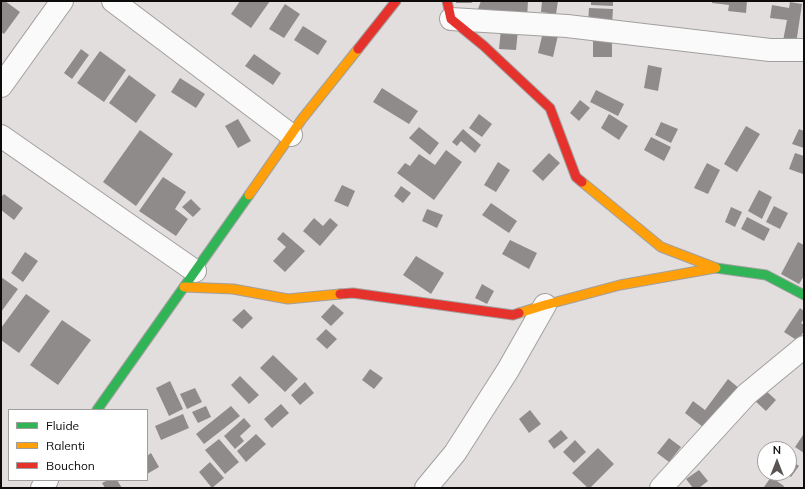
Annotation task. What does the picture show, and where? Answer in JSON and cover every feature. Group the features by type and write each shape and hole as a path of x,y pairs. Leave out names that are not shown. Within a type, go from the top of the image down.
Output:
{"street":[{"path":"1,86 62,1"},
{"path":"113,1 291,135"},
{"path":"98,409 302,119 396,1"},
{"path":"449,10 567,26 770,50 804,50"},
{"path":"449,10 484,46 550,108 576,177 661,247 715,268 766,275 804,295"},
{"path":"1,136 189,279 233,289 288,299 353,293 513,314 620,285 715,268"},
{"path":"426,488 455,453 508,370 545,305"},
{"path":"661,488 747,394 804,347"}],"building":[{"path":"1,1 5,1 20,12 4,34 1,32"},
{"path":"240,1 270,1 251,28 231,14"},
{"path":"456,1 471,1 472,3 456,3"},
{"path":"481,1 528,1 527,18 476,14"},
{"path":"542,1 558,1 556,14 541,12"},
{"path":"591,1 613,1 613,6 591,5"},
{"path":"712,1 747,1 746,13 728,11 729,5 712,3"},
{"path":"790,2 802,4 796,44 783,41 787,20 770,18 772,5 789,8"},
{"path":"285,4 300,14 284,38 269,29"},
{"path":"589,8 613,9 612,25 588,23"},
{"path":"303,26 327,41 318,55 294,40"},
{"path":"544,28 559,31 553,57 538,53"},
{"path":"501,29 518,30 516,50 499,49"},
{"path":"593,40 612,41 612,57 593,57"},
{"path":"81,49 89,55 72,79 64,73"},
{"path":"100,51 126,70 104,102 77,83"},
{"path":"254,54 281,73 273,85 245,66"},
{"path":"648,65 662,68 658,91 644,88"},
{"path":"129,75 156,95 136,123 109,103"},
{"path":"180,78 205,94 196,108 171,92"},
{"path":"382,88 418,111 409,124 373,102"},
{"path":"596,90 624,104 618,116 590,102"},
{"path":"580,100 590,108 579,121 570,113"},
{"path":"479,114 492,124 482,137 469,128"},
{"path":"609,114 628,126 619,140 601,128"},
{"path":"238,119 251,141 238,148 225,126"},
{"path":"661,122 678,129 671,143 655,135"},
{"path":"746,126 760,134 737,172 724,164"},
{"path":"419,127 439,143 430,155 409,138"},
{"path":"463,129 481,145 475,153 461,141 457,146 452,142"},
{"path":"799,129 804,131 804,148 792,144"},
{"path":"140,130 173,154 136,206 103,182"},
{"path":"651,137 671,147 664,161 644,150"},
{"path":"446,150 462,162 434,200 397,173 405,163 410,166 419,154 435,165"},
{"path":"549,153 560,163 543,181 532,171"},
{"path":"795,153 804,156 803,174 789,169"},
{"path":"498,162 510,170 496,192 484,185"},
{"path":"707,163 720,170 708,194 694,188"},
{"path":"163,177 186,192 175,209 188,219 176,236 139,211"},
{"path":"342,185 355,191 348,207 334,201"},
{"path":"401,186 411,193 403,203 394,196"},
{"path":"759,190 772,197 762,219 748,211"},
{"path":"4,194 23,208 14,220 1,210 1,197"},
{"path":"191,199 201,209 193,217 182,207"},
{"path":"491,203 517,221 509,233 482,215"},
{"path":"774,206 788,213 780,229 766,222"},
{"path":"731,207 742,212 735,227 725,222"},
{"path":"427,209 443,215 437,228 422,221"},
{"path":"747,217 770,229 764,241 741,229"},
{"path":"314,218 323,226 330,218 338,225 320,246 303,231"},
{"path":"283,232 305,251 285,272 273,261 286,247 277,239"},
{"path":"510,240 537,253 529,269 502,254"},
{"path":"798,242 804,245 804,276 799,284 781,274"},
{"path":"25,252 38,261 23,282 11,273"},
{"path":"416,256 444,273 431,294 403,275"},
{"path":"1,277 18,289 1,312"},
{"path":"482,284 494,291 487,304 475,298"},
{"path":"26,294 50,311 19,353 1,340 1,328"},
{"path":"333,304 344,313 331,326 321,317"},
{"path":"800,308 804,311 804,319 801,323 804,325 804,331 798,341 784,332"},
{"path":"244,309 253,318 242,329 232,320"},
{"path":"62,320 91,340 58,385 30,365"},
{"path":"326,329 337,339 327,349 316,339"},
{"path":"273,355 298,379 285,392 260,368"},
{"path":"370,369 383,378 374,389 362,380"},
{"path":"240,376 259,395 249,404 231,385"},
{"path":"728,379 740,389 708,431 685,413 693,401 705,410"},
{"path":"170,381 183,409 169,416 156,388"},
{"path":"305,382 314,393 300,405 291,395"},
{"path":"195,388 202,402 187,409 180,394"},
{"path":"764,389 776,400 766,411 754,400"},
{"path":"281,404 289,413 272,428 264,419"},
{"path":"206,406 211,417 198,423 192,412"},
{"path":"231,406 240,416 204,444 196,434"},
{"path":"530,410 541,424 529,433 519,419"},
{"path":"183,414 189,428 161,440 155,426"},
{"path":"244,418 251,426 240,436 244,441 235,449 224,436"},
{"path":"561,430 568,438 554,449 548,441"},
{"path":"256,434 266,444 246,462 237,451"},
{"path":"803,435 804,453 797,448 797,444"},
{"path":"669,438 681,447 669,462 657,453"},
{"path":"219,439 239,462 225,474 205,450"},
{"path":"575,440 586,452 574,463 563,452"},
{"path":"598,448 614,464 590,488 588,488 572,473"},
{"path":"151,453 159,467 148,473 148,455"},
{"path":"210,462 224,478 212,488 199,472"},
{"path":"699,470 708,481 699,488 693,488 686,479"},
{"path":"106,481 118,481 122,488 105,488 102,483"},
{"path":"768,481 777,481 784,486 783,488 764,487"}],"traffic: fast":[{"path":"98,409 249,195"},
{"path":"716,268 766,275 804,295"}],"traffic: slow":[{"path":"249,195 302,119 358,49"},
{"path":"582,182 661,247 716,268"},
{"path":"519,313 620,285 715,268"},
{"path":"184,287 233,289 288,299 340,294"}],"traffic: jam":[{"path":"358,49 396,1"},
{"path":"447,1 451,19 484,46 550,108 576,177 582,182"},
{"path":"340,294 353,293 513,315 519,313"}]}
